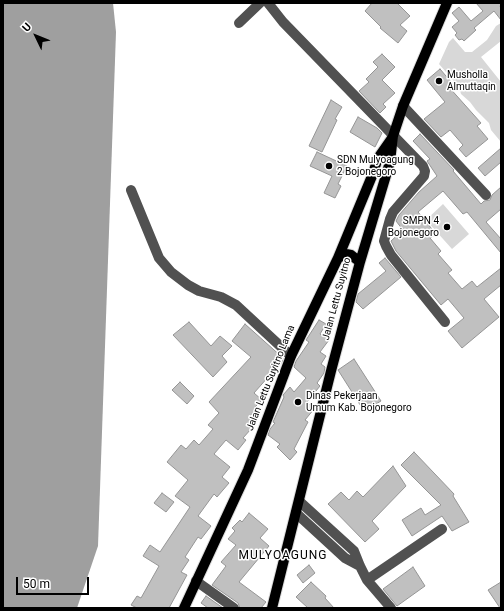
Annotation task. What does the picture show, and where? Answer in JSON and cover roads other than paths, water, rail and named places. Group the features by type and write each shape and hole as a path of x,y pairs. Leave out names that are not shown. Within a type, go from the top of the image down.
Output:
{"main road":[{"name":"Jalan Lettu Suyitno","path":"275,606 331,371 360,262 390,162 393,136 447,3"},
{"name":"Jalan Lettu Suyitno Lama","path":"184,608 248,470 291,356 338,258 378,158 393,136"},
{"path":"338,258 346,254 351,255 360,262"}],"street":[{"path":"239,23 260,3"},
{"path":"268,3 283,22 424,167 425,173 422,181 393,212 384,241 392,254 445,322"},
{"path":"404,106 486,195"},
{"path":"131,190 159,258 171,272 188,286 199,291 221,297 236,304 291,356"},
{"path":"299,501 354,551 367,580 391,608"},
{"path":"296,513 345,558 360,566"},
{"path":"367,580 442,529"},
{"path":"196,581 234,608"}],"place":[{"name":"Musholla Almuttaqin","path":"439,81"},
{"name":"SDN Mulyoagung 2 Bojonegoro","path":"329,166"},
{"name":"SMPN 4 Bojonegoro","path":"447,227"},
{"name":"Dinas Pekerjaan Umum Kab. Bojonegoro","path":"298,402"}],"district":[{"name":"MULYOAGUNG","path":"283,556"}]}
